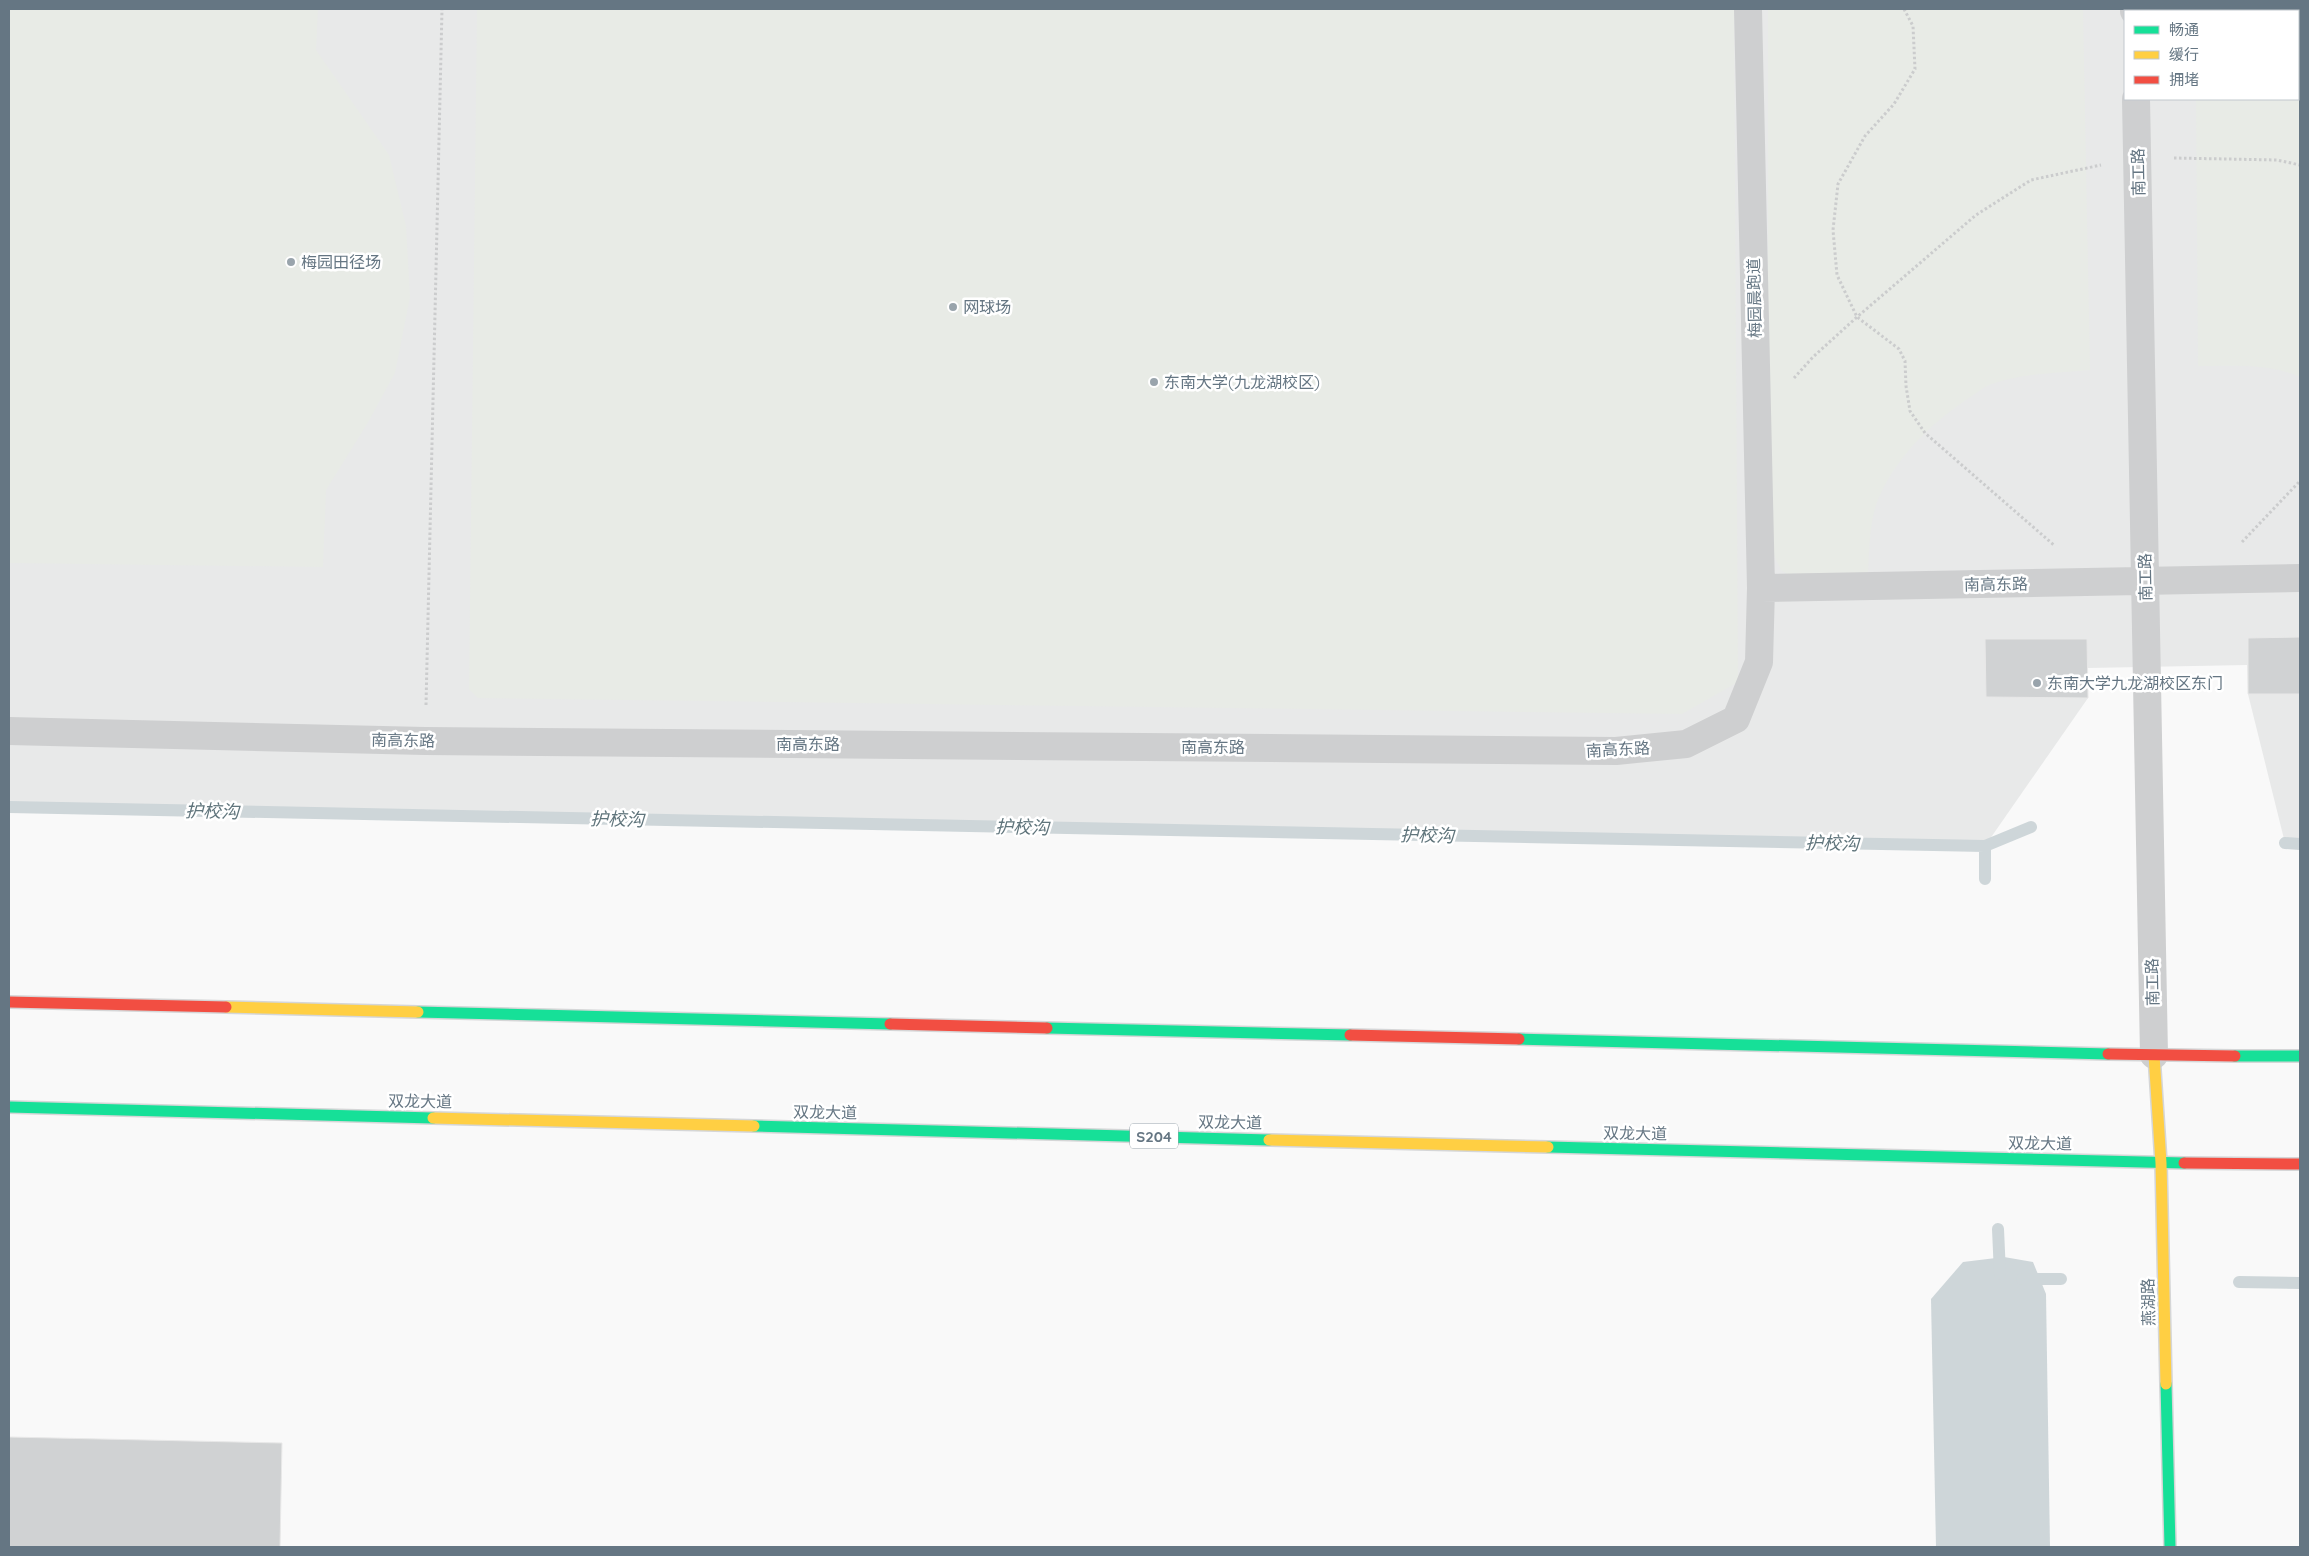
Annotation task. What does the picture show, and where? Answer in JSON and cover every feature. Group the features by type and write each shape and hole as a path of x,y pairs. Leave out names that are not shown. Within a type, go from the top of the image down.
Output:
{"main road":[{"path":"9,1002 2154,1055 2300,1056"},
{"name":"燕湖路","path":"2154,1055 2161,1163 2170,1547"},
{"name":"双龙大道","path":"9,1107 2161,1163 2300,1164"}],"street":[{"name":"梅园晨跑道","path":"1748,9 1760,588"},
{"name":"南工路","path":"2136,100 2154,1055"},
{"name":"南高东路","path":"9,731 425,741 1616,751 1686,744 1736,719 1759,662 1760,588 2300,578"}],"path":[{"path":"425,741 442,9"},
{"path":"1904,9 1913,26 1915,69 1894,104 1865,136 1838,184 1833,230 1837,274 1857,317 1898,349 1905,361 1906,386 1910,410 1925,433 2096,582"},
{"path":"1757,420 1814,357 1857,317 1976,215 2031,180 2137,157 2277,160 2300,165"},
{"path":"2204,580 2300,481"}],"shaded area":[{"name":"东南大学(九龙湖校区)","path":"9,9 2300,9 2300,844 2285,843 2248,694 2247,665 2088,668 2088,698 1985,846 9,807"},
{"name":"梅园田径场","path":"9,9 318,9 316,50 389,155 406,226 410,297 395,373 367,424 326,490 323,567 9,563"},
{"name":"网球场","path":"477,9 1734,9 1738,682 1682,714 478,698 469,689"},
{"path":"1768,9 2083,9 2090,370 2028,376 1989,385 1958,405 1919,439 1897,465 1876,504 1869,546 1868,578 1796,580 1781,570 1768,543"},
{"path":"2300,9 2300,377 2263,367 2198,366 2196,100 2299,100 2299,10 2195,10"},
{"path":"2004,1257 2033,1262 2046,1294 2050,1547 1936,1547 1931,1299 1963,1262"}],"building":[{"name":"东南大学九龙湖校区东门","path":"2300,637 2300,694 2248,694 2248,638"},
{"name":"东南大学九龙湖校区东门","path":"1985,639 2087,639 2088,698 1986,697"},
{"path":"9,1437 282,1443 280,1547 9,1547"}],"waterway":[{"name":"护校沟","path":"9,807 1985,846 2031,827"},
{"name":"护校沟","path":"2285,843 2300,844"},
{"path":"1985,846 1985,879"},
{"path":"1998,1229 2000,1274"},
{"path":"2022,1279 2061,1279"},
{"path":"2239,1282 2300,1283"}],"traffic: fast":[{"path":"418,1012 890,1024"},
{"path":"1047,1028 1350,1035"},
{"path":"1519,1039 2108,1054"},
{"path":"2235,1056 2300,1056"},
{"path":"9,1107 433,1118"},
{"path":"754,1126 1269,1140"},
{"path":"1548,1147 2184,1163"},
{"path":"2166,1384 2170,1547"}],"traffic: slow":[{"path":"226,1007 418,1012"},
{"path":"2154,1055 2161,1163 2166,1384"},
{"path":"433,1118 754,1126"},
{"path":"1269,1140 1548,1147"}],"traffic: jam":[{"path":"9,1002 226,1007"},
{"path":"890,1024 1047,1028"},
{"path":"1350,1035 1519,1039"},
{"path":"2108,1054 2235,1056"},
{"path":"2184,1163 2300,1164"}],"place":[{"name":"梅园田径场","path":"291,262"},
{"name":"网球场","path":"953,307"},
{"name":"东南大学(九龙湖校区)","path":"1154,382"},
{"name":"东南大学九龙湖校区东门","path":"2037,683"}]}
